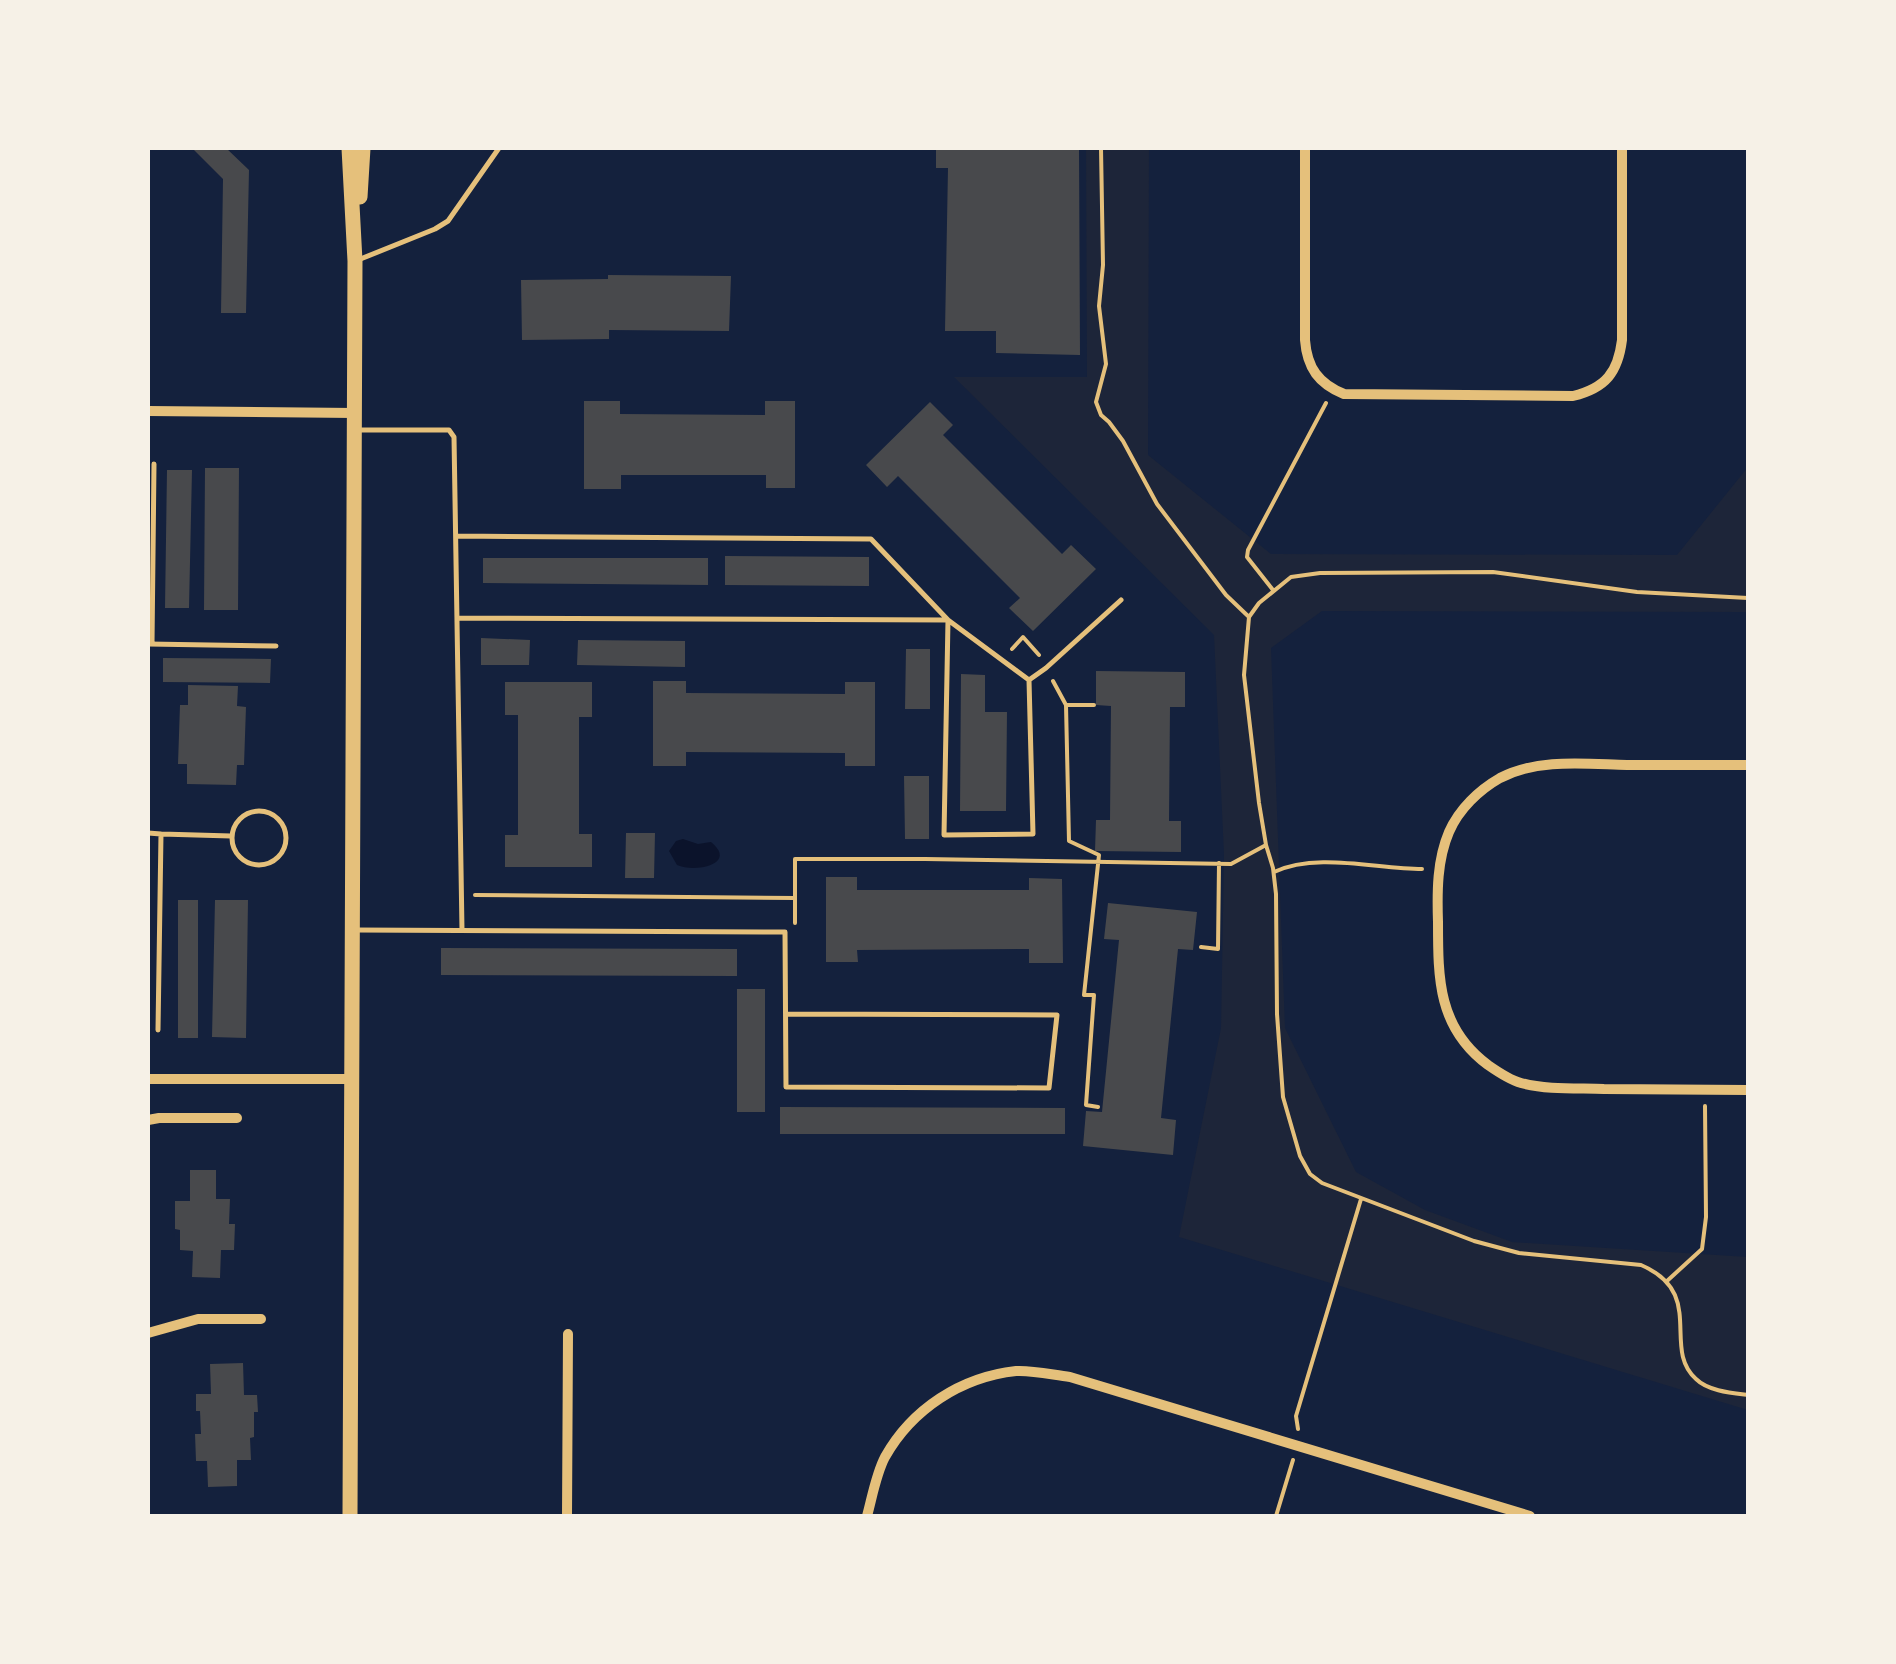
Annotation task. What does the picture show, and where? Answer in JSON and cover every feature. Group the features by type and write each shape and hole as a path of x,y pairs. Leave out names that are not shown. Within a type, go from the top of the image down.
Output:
{"main road":[{"path":"349,148 355,261 350,1516"},
{"path":"355,261 363,148"}],"street":[{"path":"1304,148 1306,356 1314,374 1344,394 1573,396 1590,392 1608,379 1620,360 1622,148"},
{"path":"148,411 355,422"},
{"path":"1748,765 1563,764 1527,768 1480,791 1463,810 1449,832 1439,869 1439,980 1444,1007 1454,1029 1496,1071 1520,1083 1560,1088 1748,1090"},
{"path":"148,1078 352,1079"},
{"path":"148,1120 236,1118"},
{"path":"148,1333 198,1319 261,1320"},
{"path":"567,1516 568,1334"},
{"path":"867,1516 884,1459 917,1415 955,1388 985,1376 1020,1371 1070,1376 1530,1516"}],"lane":[{"path":"355,261 448,221 499,148"},
{"path":"355,422 449,430 454,437 462,930"},
{"path":"154,464 150,644 276,646"},
{"path":"456,536 871,539 948,620 1029,680"},
{"path":"1029,680 1122,600"},
{"path":"457,618 948,620"},
{"path":"948,620 944,835 1034,834 1029,680"},
{"path":"257,811 278,819 286,840 276,859 256,865 238,856 231,836 240,819 257,811"},
{"path":"148,833 231,836"},
{"path":"158,1030 161,834"},
{"path":"353,930 785,932 786,1087 1049,1088 1057,1015 786,1014"}],"path":[{"path":"1102,148 1103,264 1098,306 1106,364 1096,402 1101,415 1123,441 1157,504 1226,595 1249,618"},
{"path":"1274,590 1247,557 1248,550 1333,389"},
{"path":"1748,598 1637,592 1476,572 1320,573 1291,578 1259,603 1249,618 1244,675 1266,845 1274,872 1283,1097 1300,1156 1310,1174 1361,1199 1487,1244 1519,1252 1641,1265 1659,1272 1675,1294 1684,1358 1696,1380 1748,1395"},
{"path":"1002,660 1024,636 1040,656 1066,704 1069,841 1098,855 1084,995 1094,995 1086,1105 1098,1108"},
{"path":"1066,704 1094,705"},
{"path":"785,932 795,933 794,859 1231,864 1266,845"},
{"path":"1274,872 1308,862 1439,869"},
{"path":"1201,947 1218,949 1219,864"},
{"path":"461,895 795,898"},
{"path":"1667,1281 1702,1249 1706,1090"},
{"path":"1276,1516 1296,1445 1296,1416 1361,1199"}],"shaded area":[{"path":"1086,148 1149,148 1148,455 1271,554 1677,555 1748,467 1748,612 1322,611 1271,648 1285,1028 1356,1172 1425,1210 1512,1242 1748,1257 1748,1410 1179,1237 1221,1028 1224,855 1214,635 954,377 1087,377"},
{"path":"676,841 698,844 711,842 720,856 703,867 677,865 669,851"}],"building":[{"path":"192,148 226,148 249,170 246,313 221,313 223,179"},
{"path":"936,148 1079,148 1080,355 996,353 996,331 945,331 948,168 936,168"},
{"path":"608,275 731,276 729,331 609,330 609,339 522,340 521,280 608,279"},
{"path":"584,401 620,401 620,414 765,415 765,401 795,401 795,488 766,488 766,475 621,475 621,489 584,489"},
{"path":"930,402 953,425 943,435 1062,554 1071,545 1096,569 1033,631 1009,608 1020,598 898,476 887,487 866,465"},
{"path":"205,468 239,468 238,610 204,610"},
{"path":"167,470 192,470 189,608 165,608"},
{"path":"725,556 869,557 869,586 725,585"},
{"path":"483,558 708,558 708,585 483,583"},
{"path":"481,638 530,640 529,665 481,665"},
{"path":"578,640 685,641 685,667 577,665"},
{"path":"906,649 930,649 930,709 905,709"},
{"path":"163,658 271,659 270,683 163,682"},
{"path":"1096,671 1185,672 1185,707 1170,707 1169,821 1181,821 1181,852 1095,851 1096,820 1110,820 1111,706 1096,705"},
{"path":"961,674 985,675 985,712 1007,712 1006,811 960,811"},
{"path":"653,681 686,681 686,693 845,694 845,682 875,682 875,766 845,766 845,753 686,752 686,766 653,766"},
{"path":"505,682 592,682 592,717 579,717 579,834 592,834 592,867 505,867 505,835 518,835 518,715 505,715"},
{"path":"188,685 238,686 237,706 246,707 244,765 237,765 236,785 187,784 187,764 178,764 180,705 188,705"},
{"path":"904,776 929,776 929,839 905,839"},
{"path":"626,833 655,833 654,878 625,878"},
{"path":"826,877 857,877 857,890 1029,890 1029,878 1062,879 1063,963 1029,963 1029,949 857,950 858,962 826,962"},
{"path":"178,900 198,900 198,1038 178,1038"},
{"path":"215,900 248,900 246,1038 212,1037"},
{"path":"1108,903 1197,912 1193,950 1178,949 1161,1118 1176,1120 1173,1155 1083,1146 1086,1111 1102,1112 1119,940 1104,939"},
{"path":"441,948 737,949 737,976 441,975"},
{"path":"737,989 765,989 765,1112 737,1112"},
{"path":"780,1107 1065,1108 1065,1134 780,1134"},
{"path":"190,1170 216,1170 216,1199 230,1199 229,1224 235,1224 234,1250 221,1250 220,1278 192,1277 193,1251 180,1250 175,1201 190,1201"},
{"path":"243,1363 244,1395 257,1395 254,1437 250,1438 251,1460 237,1460 237,1486 208,1487 207,1461 196,1461 195,1434 201,1434 196,1394 211,1394 210,1364"}]}
